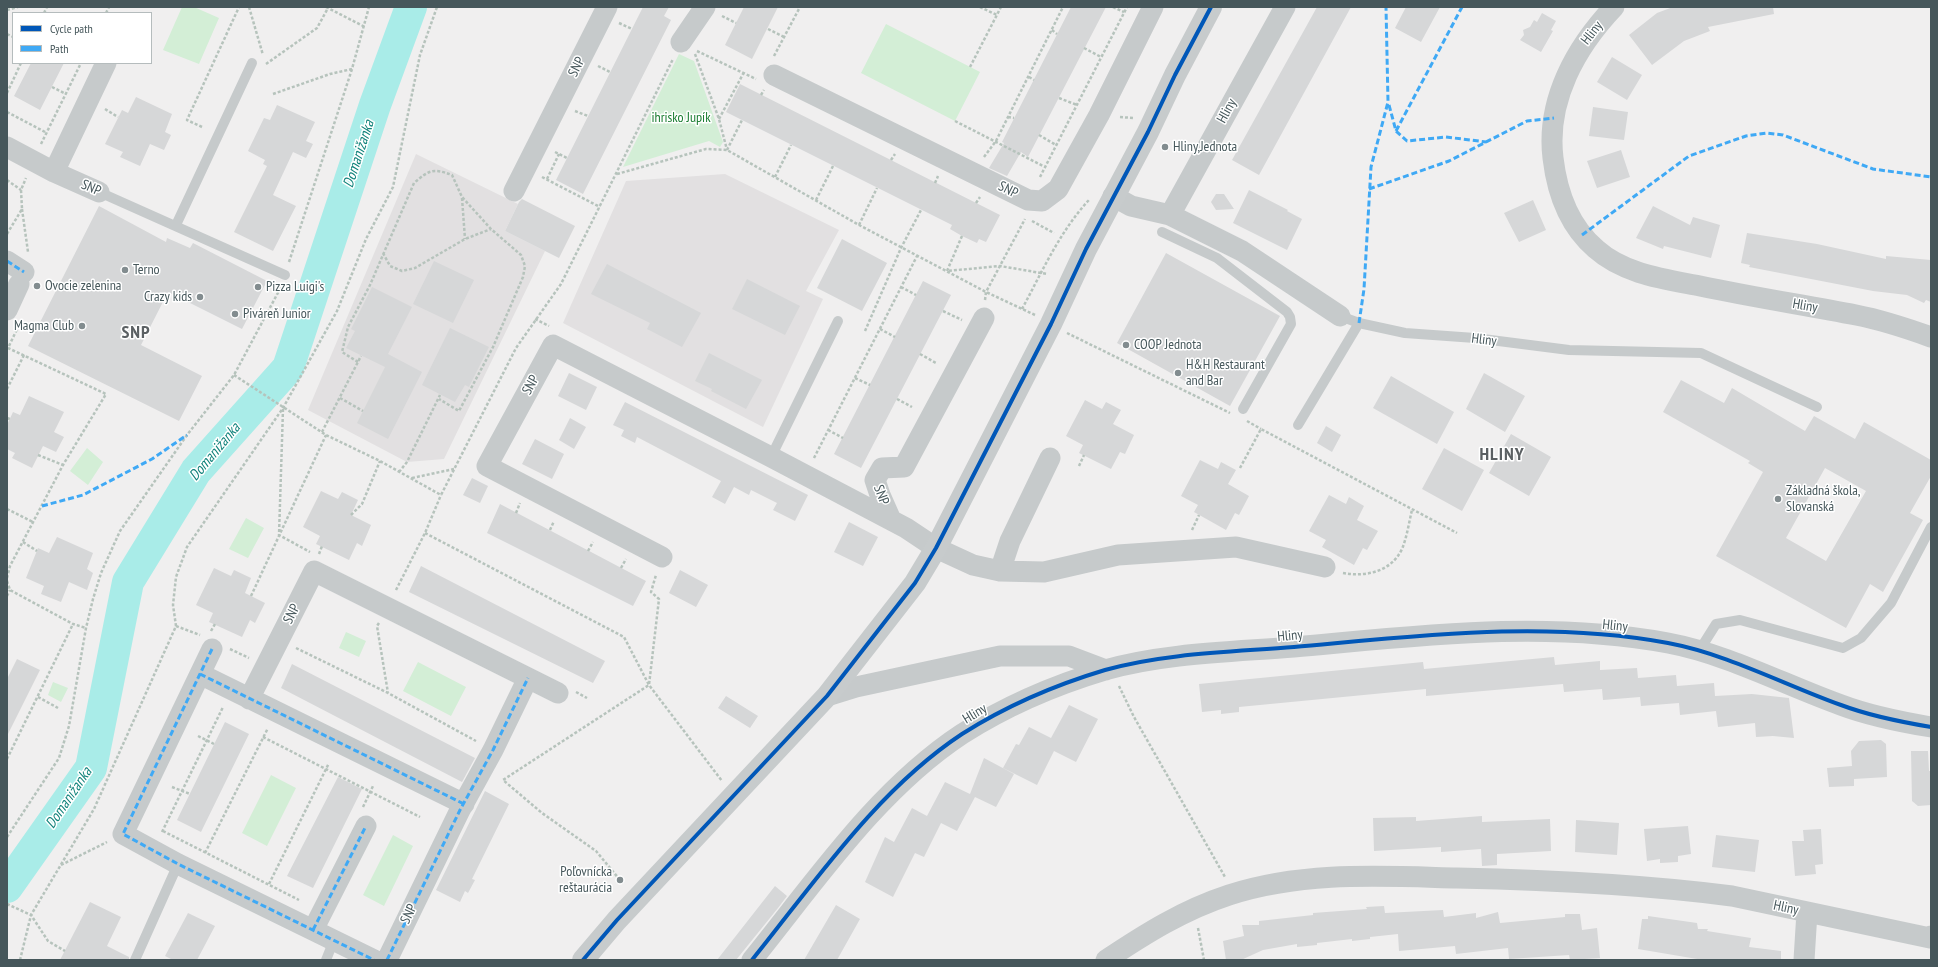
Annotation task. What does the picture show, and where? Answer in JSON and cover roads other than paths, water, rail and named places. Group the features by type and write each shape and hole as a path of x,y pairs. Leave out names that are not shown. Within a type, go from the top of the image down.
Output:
{"main road":[{"path":"583,960 595,951 827,696 915,583 1058,328 1086,249 1148,132 1174,75 1211,7"}],"street":[{"name":"SNP","path":"514,191 607,7"},
{"path":"681,42 705,7"},
{"name":"SNP","path":"769,71 973,172 1025,210 1042,201 1058,189 1099,115 1153,7"},
{"name":"Hliny","path":"1166,224 1285,7"},
{"name":"Hliny","path":"1614,7 1591,32 1572,62 1564,80 1558,101 1552,134 1554,168 1565,207 1582,235 1595,248 1620,265 1660,278 1858,315 1892,323 1931,337"},
{"path":"54,172 106,64"},
{"name":"SNP","path":"7,147 54,172 99,192"},
{"name":"Hliny","path":"1113,196 1166,224 1242,251 1350,319"},
{"path":"14,315 20,268"},
{"name":"SNP","path":"891,520 880,496 875,480 882,468 904,467 984,318"},
{"name":"SNP","path":"662,557 487,466 553,345 891,520 936,548"},
{"path":"1000,571 1010,541 1050,458"},
{"path":"936,548 973,565 1000,571 1044,572 1118,555 1236,547 1325,567"},
{"name":"SNP","path":"240,694 314,571 528,678 566,692"},
{"name":"Hliny","path":"752,960 862,822 892,791 930,758 960,735 1002,710 1050,688 1106,670 1165,658 1469,632 1525,631 1594,634 1652,641 1699,650 1844,706 1875,715 1931,727"},
{"path":"212,649 123,834 178,864 374,960"},
{"path":"827,696 856,687 1000,656 1069,656 1106,670"},
{"path":"200,674 464,804"},
{"name":"SNP","path":"387,960 528,678"},
{"path":"313,930 366,826"},
{"name":"Hliny","path":"1106,960 1162,924 1194,908 1233,894 1278,883 1322,877 1361,876 1491,879 1641,886 1703,892 1732,896 1931,937"},
{"path":"1804,960 1807,912"}],"lane":[{"path":"176,225 252,63"},
{"name":"SNP","path":"99,192 176,225 285,275"},
{"path":"1166,224 1229,266 1287,312 1290,318 1291,324 1243,409"},
{"path":"1298,425 1350,319"},
{"name":"Hliny","path":"1350,319 1405,333 1475,338 1569,350 1701,352 1817,407"},
{"path":"771,457 838,321"},
{"path":"1699,650 1716,624 1740,620 1843,648 1861,638 1891,603 1931,527"},
{"path":"135,960 178,864"},
{"path":"326,960 334,940"}],"waterway":[{"name":"Domanižanka","path":"7,887 91,768 128,582 196,471 288,368 375,105 411,7"}],"place":[{"name":"Hliny,Jednota","path":"1165,147"},
{"name":"Terno","path":"125,270"},
{"name":"Ovocie zelenina","path":"37,286"},
{"name":"Pizza Luigi's","path":"258,287"},
{"name":"Crazy kids","path":"200,297"},
{"name":"Piváreň Junior","path":"235,314"},
{"name":"Magma Club","path":"82,326"},
{"name":"COOP Jednota","path":"1126,345"},
{"name":"H&H Restaurant and Bar","path":"1178,373"},
{"name":"Základná škola, Slovanská","path":"1778,499"},
{"name":"Poľovnícka reštaurácia","path":"620,880"}],"district":[{"name":"SNP","path":"136,333"},
{"name":"HLINY","path":"1502,455"}],"park label":[{"name":"ihrisko Jupík","path":"681,118"}]}
